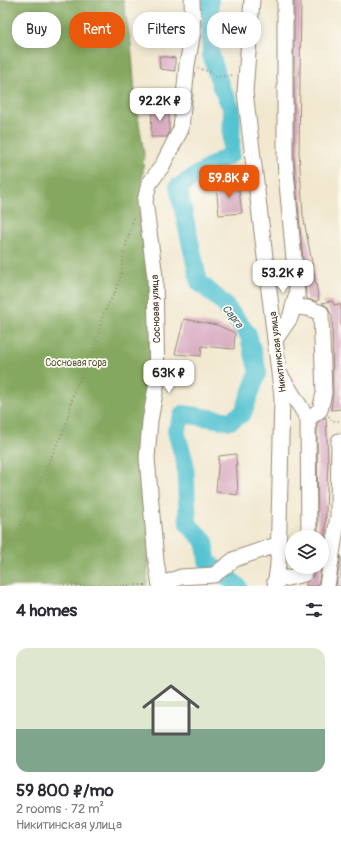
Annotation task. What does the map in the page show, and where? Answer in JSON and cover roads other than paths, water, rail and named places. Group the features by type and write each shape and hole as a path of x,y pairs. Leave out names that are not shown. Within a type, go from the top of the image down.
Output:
{"street":[{"name":"Сосновая улица","path":"160,585 156,561 147,458 150,421 157,382 155,277 145,201 149,184 162,166 180,129 187,65 193,32 192,0"},
{"name":"Никитинская улица","path":"252,0 245,92 282,397 278,544 275,584"},
{"path":"275,340 290,318 297,293 286,161 285,0"},
{"path":"293,307 308,308 321,313 324,393 320,410 308,419"},
{"path":"279,374 296,398 308,419 309,530"},
{"path":"326,586 338,516 339,441"},
{"path":"160,585 181,577 214,575 235,559 278,544"},
{"path":"275,584 304,576"}],"waterway":[{"name":"Сарга","path":"210,0 211,55 221,87 232,109 231,154 178,187 199,282 223,303 248,334 258,372 243,413 230,421 183,414 176,431 185,463 188,524 205,542 207,561 238,586"}],"park label":[{"name":"Сосновая гора","path":"76,362"}]}
